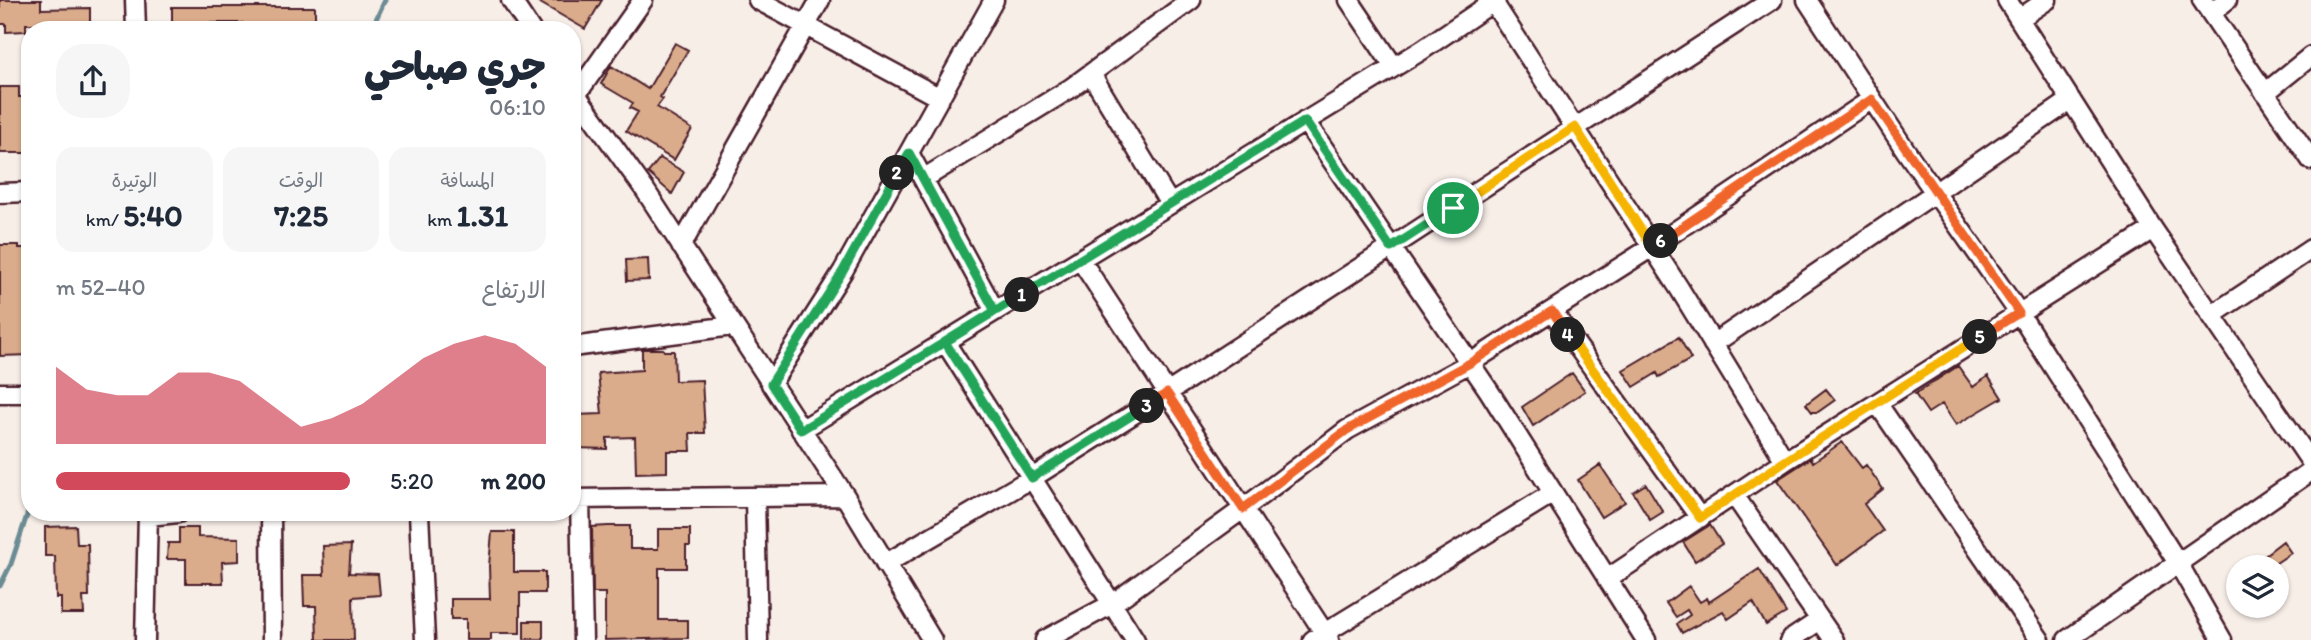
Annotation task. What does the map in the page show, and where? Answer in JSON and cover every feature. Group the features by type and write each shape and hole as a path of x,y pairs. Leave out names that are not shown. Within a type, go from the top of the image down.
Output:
{"street":[{"path":"135,0 136,21"},
{"path":"511,0 525,21"},
{"path":"581,83 643,0"},
{"path":"758,0 940,98"},
{"path":"681,246 820,0"},
{"path":"771,384 843,271 994,0"},
{"path":"923,179 1071,88 1191,0"},
{"path":"1349,0 1394,67"},
{"path":"885,564 1032,478 1167,393 1772,0"},
{"path":"1807,0 2019,313 2178,563 2222,640"},
{"path":"2007,0 2153,229 2311,462"},
{"path":"2019,19 2047,0"},
{"path":"2227,0 2207,7 2311,160"},
{"path":"801,430 1394,67 1494,1 1785,461"},
{"path":"2265,93 2311,57"},
{"path":"1091,74 1170,204"},
{"path":"1045,640 1112,604 1347,430 1470,363 1652,247 1872,99"},
{"path":"1713,344 2071,100"},
{"path":"581,102 645,190 845,496 932,640"},
{"path":"1305,121 1470,363 1646,640"},
{"path":"909,153 995,311"},
{"path":"0,193 21,192"},
{"path":"1607,579 1785,461 2153,229"},
{"path":"2212,315 2311,249"},
{"path":"1080,259 1243,509 1322,638 1553,493"},
{"path":"1552,311 1700,518"},
{"path":"581,346 733,326"},
{"path":"945,342 1135,640"},
{"path":"0,393 21,393"},
{"path":"1877,403 2040,640"},
{"path":"2067,640 2311,471"},
{"path":"1734,495 1834,640"},
{"path":"581,499 845,496"},
{"path":"755,497 758,640"},
{"path":"145,640 148,521"},
{"path":"271,521 272,640"},
{"path":"419,521 425,640"},
{"path":"577,521 583,640"},
{"path":"1790,640 1820,620"}],"building":[{"path":"0,0 41,0 41,9 90,8 90,21 21,21 21,31 6,32 6,24 0,24"},
{"path":"535,0 602,0 585,29 581,27 581,21 571,21"},
{"path":"172,7 315,7 315,21 172,21"},
{"path":"675,43 688,50 660,97 663,99 657,107 692,129 674,160 626,131 638,112 630,108 633,103 601,84 611,66 648,89"},
{"path":"0,87 19,87 21,153 0,153"},
{"path":"660,158 684,172 672,194 648,173"},
{"path":"0,245 19,245 21,355 0,356"},
{"path":"648,259 649,280 627,281 626,260"},
{"path":"1679,337 1691,359 1659,377 1657,373 1634,387 1623,370"},
{"path":"642,349 663,349 674,351 675,381 702,380 705,433 690,433 691,451 667,451 667,472 636,473 635,437 607,438 607,449 581,448 581,415 602,414 598,373 642,370"},
{"path":"1958,366 1973,387 1988,376 2002,398 1956,425 1942,404 1928,413 1915,394"},
{"path":"1572,373 1585,391 1533,426 1522,407"},
{"path":"1826,389 1835,400 1818,412 1812,412 1806,404"},
{"path":"1842,442 1862,468 1866,465 1883,489 1864,504 1883,531 1837,565 1777,480 1811,458 1813,462"},
{"path":"1600,465 1625,502 1601,517 1578,480"},
{"path":"1646,484 1663,512 1650,520 1633,492"},
{"path":"1710,525 1722,544 1695,561 1683,542"},
{"path":"76,526 77,544 88,544 89,597 83,597 84,614 61,614 61,598 56,598 55,556 45,556 45,527"},
{"path":"630,526 630,549 658,549 658,529 690,529 690,546 686,546 686,568 659,568 659,620 688,620 688,638 605,640 605,593 593,593 592,527"},
{"path":"179,528 198,528 198,537 239,538 239,561 222,562 223,583 186,583 186,559 167,559 168,543 179,543"},
{"path":"492,532 514,532 514,572 545,572 545,593 520,593 520,633 491,633 491,640 466,640 466,619 451,619 451,599 490,599"},
{"path":"2283,541 2291,553 2288,555 2265,555"},
{"path":"351,545 349,573 378,574 380,595 353,597 354,640 317,640 316,606 304,606 303,575 324,575 323,546"},
{"path":"1759,569 1786,613 1766,625 1753,602 1728,619 1723,611 1682,633 1677,624 1690,615 1687,610 1676,617 1666,603 1689,586 1700,602 1707,598 1709,602"},
{"path":"524,621 543,621 543,639 524,639"}],"waterway":[{"path":"375,21 385,0"},
{"path":"0,586 11,564 25,521"}],"route":[{"path":"1453,208 1391,248 1305,121 1125,232 1080,259 945,342 801,430 771,384 843,271 909,153 995,311 945,342 1032,478 1167,393 1243,509 1347,430 1470,363 1552,311 1700,518 2019,313 1872,99 1652,247 1575,127 1453,208"}]}
